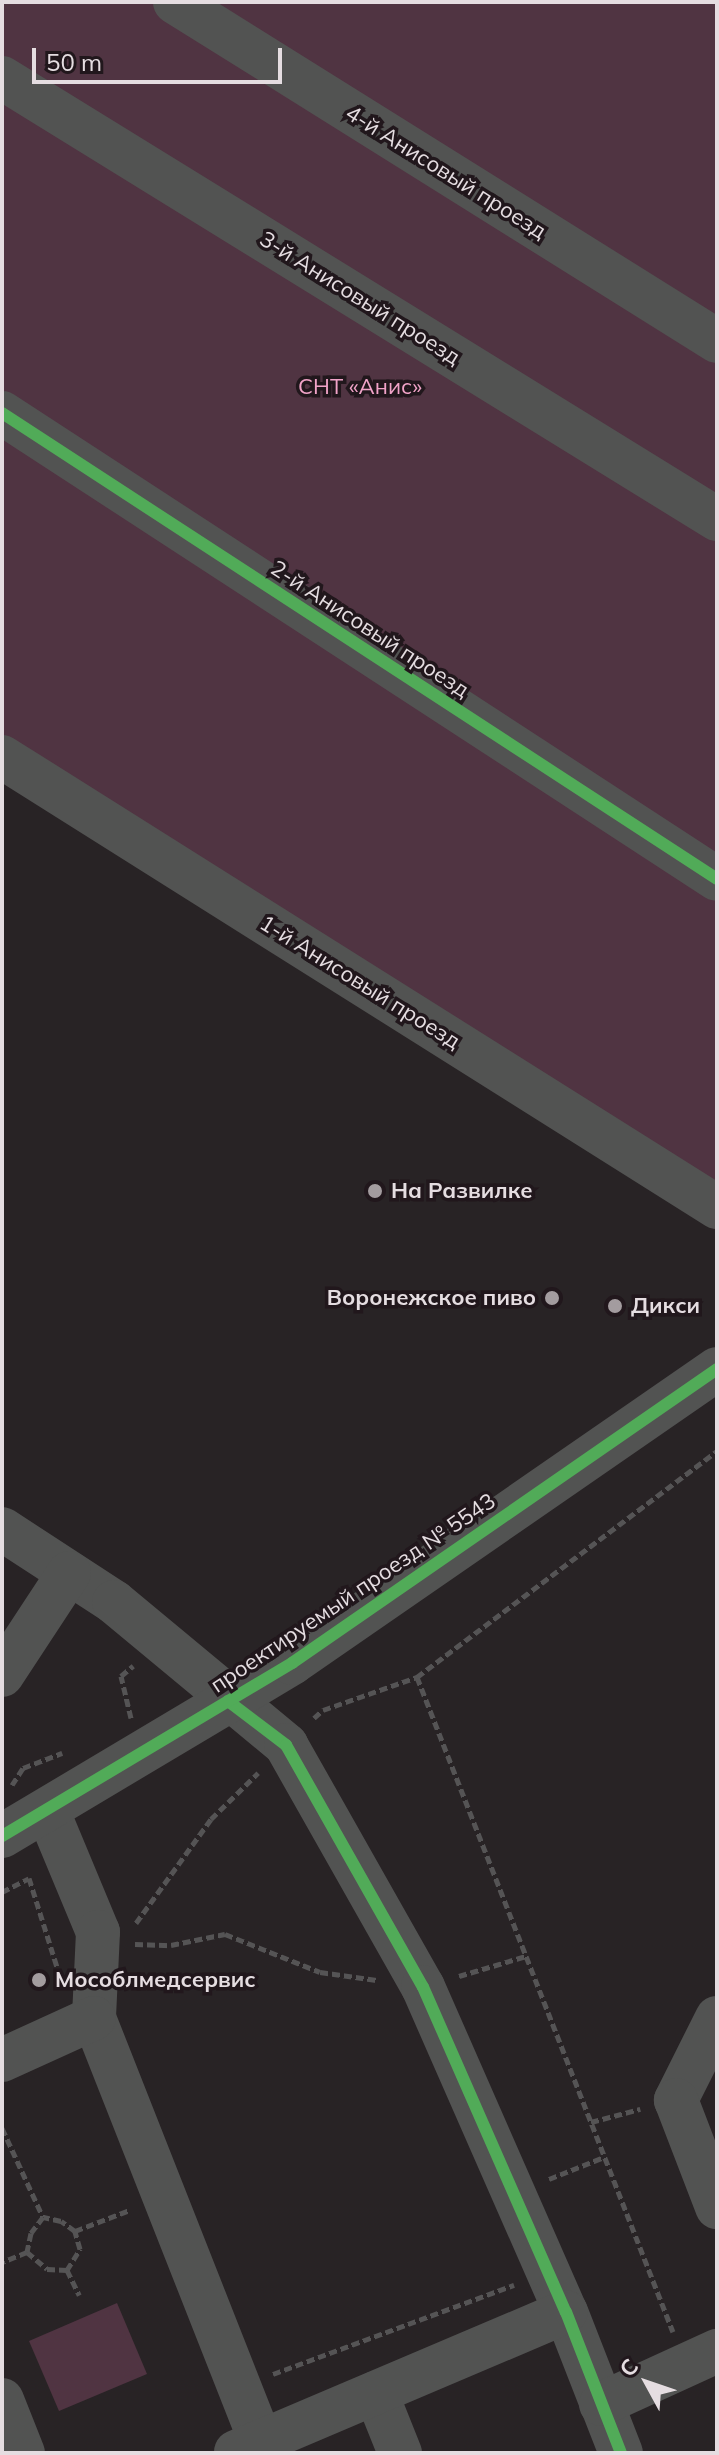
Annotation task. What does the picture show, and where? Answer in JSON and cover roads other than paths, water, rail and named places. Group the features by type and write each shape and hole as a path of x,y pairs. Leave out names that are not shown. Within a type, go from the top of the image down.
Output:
{"street":[{"name":"4-й Анисовый проезд","path":"175,2 717,341"},
{"name":"3-й Анисовый проезд","path":"2,78 717,519"},
{"name":"2-й Анисовый проезд","path":"2,413 717,879"},
{"name":"1-й Анисовый проезд","path":"2,757 717,1207"},
{"name":"проектируемый проезд № 5543","path":"2,1836 29,1803 228,1701 717,1369"},
{"path":"2,1529 114,1602 228,1701 286,1745 423,1987 566,2312 621,2453"},
{"path":"10,1646 69,1573"},
{"path":"29,1803 98,1932 94,2018 163,2198 247,2447 566,2312"},
{"path":"2,2060 94,2018"},
{"path":"717,2018 676,2100 717,2207"},
{"path":"601,2404 717,2351"},
{"path":"376,2393 400,2453"},
{"path":"2,2400 23,2453"}],"place":[{"name":"На Развилке","path":"375,1191"},
{"name":"Воронежское пиво","path":"552,1298"},
{"name":"Дикси","path":"615,1306"},
{"name":"Мособлмедсервис","path":"39,1980"}],"park label":[{"name":"СНТ «Анис»","path":"360,387"}]}
